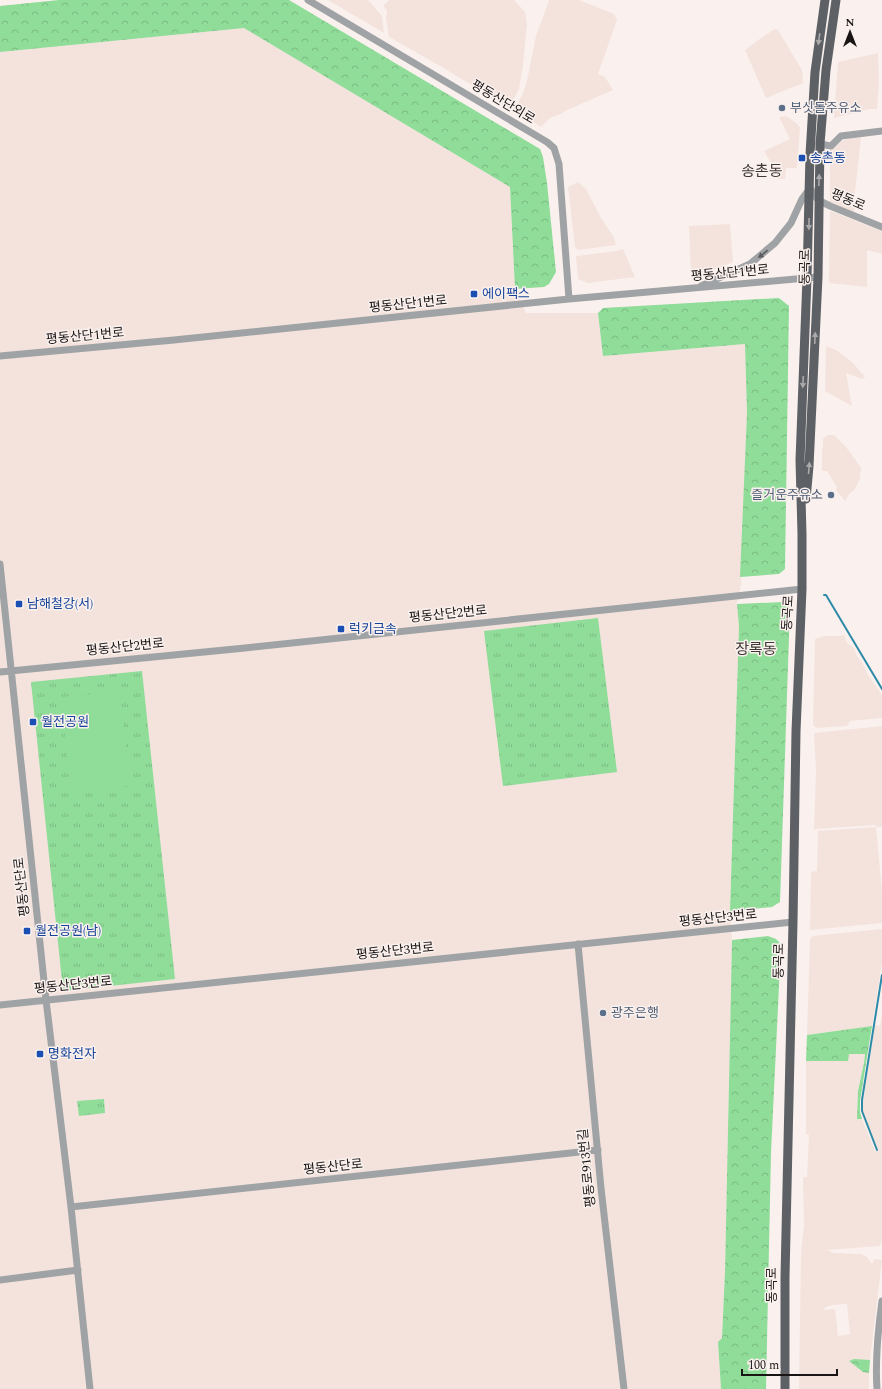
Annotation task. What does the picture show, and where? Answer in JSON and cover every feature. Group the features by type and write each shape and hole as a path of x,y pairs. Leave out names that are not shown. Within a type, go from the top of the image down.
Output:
{"main road":[{"name":"동곡로","path":"785,1389 785,1277 796,732 802,589 800,460 815,72 825,0"},
{"name":"동곡로","path":"802,534 809,466 818,278 820,144 826,70 836,0"}],"street":[{"name":"평동산단외로","path":"308,0 535,135 554,148 559,164 569,299"},
{"path":"820,144 831,146 841,136 882,131"},
{"name":"평동로","path":"810,188 818,200 882,227"},
{"path":"695,289 750,264 776,243 791,223 802,199 810,188"},
{"name":"평동산단1번로","path":"0,356 174,340 569,299 818,278"},
{"name":"평동산단로","path":"0,564 46,1000 71,1207 90,1389"},
{"name":"평동산단2번로","path":"0,672 802,589"},
{"name":"평동산단3번로","path":"0,1005 793,922"},
{"name":"평동로913번길","path":"578,944 598,1150 624,1389"},
{"name":"평동산단로","path":"71,1207 598,1150"},
{"path":"0,1280 78,1270"},
{"path":"877,1389 876,1374 878,1331 882,1301"}],"shaded area":[{"path":"328,0 368,0 382,16 384,33"},
{"path":"389,0 514,0 525,12 527,24 519,89 509,108 389,37 386,18 387,12 383,6"},
{"path":"549,0 579,0 614,14 617,20 598,74 605,77 613,90 550,118 541,127 514,110 523,93 527,81 536,36"},
{"path":"244,28 510,187 515,289 526,313 598,313 603,356 745,344 747,413 741,585 737,604 739,626 730,911 732,940 725,1272 722,1338 718,1343 721,1389 0,1389 0,52"},
{"path":"775,29 778,30 802,70 803,83 766,98 745,50"},
{"path":"878,53 879,84 877,109 870,109 834,118 838,62"},
{"path":"786,116 800,127 797,168 786,168 785,179 778,179 776,171 764,151 790,139 779,117"},
{"path":"855,137 861,137 854,213 830,204 830,148 836,147 842,141"},
{"path":"578,182 586,189 601,218 613,236 616,245 578,250 575,247 568,187"},
{"path":"830,211 882,231 882,254 867,250 867,287 829,283"},
{"path":"730,224 733,262 716,269 691,273 689,226"},
{"path":"623,249 635,277 588,283 578,279 576,256"},
{"path":"826,346 838,351 853,363 865,377 862,379 846,373 852,406 825,391"},
{"path":"827,435 834,435 846,447 862,469 855,489 850,493 845,501 836,490 837,487 827,471 822,471 823,439"},
{"path":"844,635 847,643 854,648 867,673 882,695 882,718 850,721 847,726 817,728 813,725 815,639 824,636"},
{"path":"882,726 882,827 876,827 876,825 814,829 816,771 814,733"},
{"path":"876,827 882,891 882,923 810,930 811,872 817,871 818,831"},
{"path":"882,929 882,963 872,1026 807,1035 810,939 813,936"},
{"path":"882,1014 882,1240 880,1246 827,1250 833,1253 861,1254 867,1257 872,1264 874,1260 882,1260 870,1360 849,1361 863,1372 869,1373 869,1389 799,1389 801,1251 804,1226 803,1177 807,1177 809,1135 806,1134 806,1061 848,1061 848,1054 865,1054 858,1091 857,1119 862,1119 875,1151 879,1151 868,1128 862,1110 875,1025 880,1026","holes":["847,1304 850,1334 838,1336 835,1309 823,1310 832,1305"]}],"green space":[{"path":"59,0 289,0 540,149 543,157 547,183 556,272 549,284 544,287 515,289 510,187 244,28 0,52 0,6"},
{"path":"779,298 789,306 785,569 779,574 740,577 747,413 745,344 603,356 598,313 603,308"},
{"path":"783,602 790,607 780,902 772,907 730,911 739,626 737,604"},
{"path":"598,618 617,772 503,786 484,631"},
{"path":"142,671 175,979 63,991 31,682"},
{"path":"120,691 130,786 71,792 61,697"},
{"path":"768,936 776,939 781,944 771,1153 766,1389 721,1389 718,1342 722,1338 725,1272 732,940"},
{"path":"872,1026 860,1101 860,1112 862,1119 857,1119 858,1091 865,1054 849,1054 848,1061 806,1061 807,1035"},
{"path":"104,1099 105,1113 79,1116 77,1101"},
{"path":"854,1359 870,1360 869,1373 863,1372 849,1361"}],"waterway":[{"path":"824,595 826,595 882,689"},
{"path":"877,1150 862,1111 862,1100 882,975"}],"place":[{"name":"부싯돌주유소","path":"782,108"},
{"name":"송촌동","path":"802,158"},
{"name":"에이팩스","path":"474,294"},
{"name":"즐거운주유소","path":"831,495"},
{"name":"남해철강(서)","path":"19,604"},
{"name":"럭키금속","path":"341,629"},
{"name":"월전공원","path":"33,722"},
{"name":"월전공원(남)","path":"27,931"},
{"name":"광주은행","path":"603,1013"},
{"name":"명화전자","path":"40,1054"}],"district":[{"name":"송촌동","path":"762,171"},
{"name":"장록동","path":"756,649"}]}
